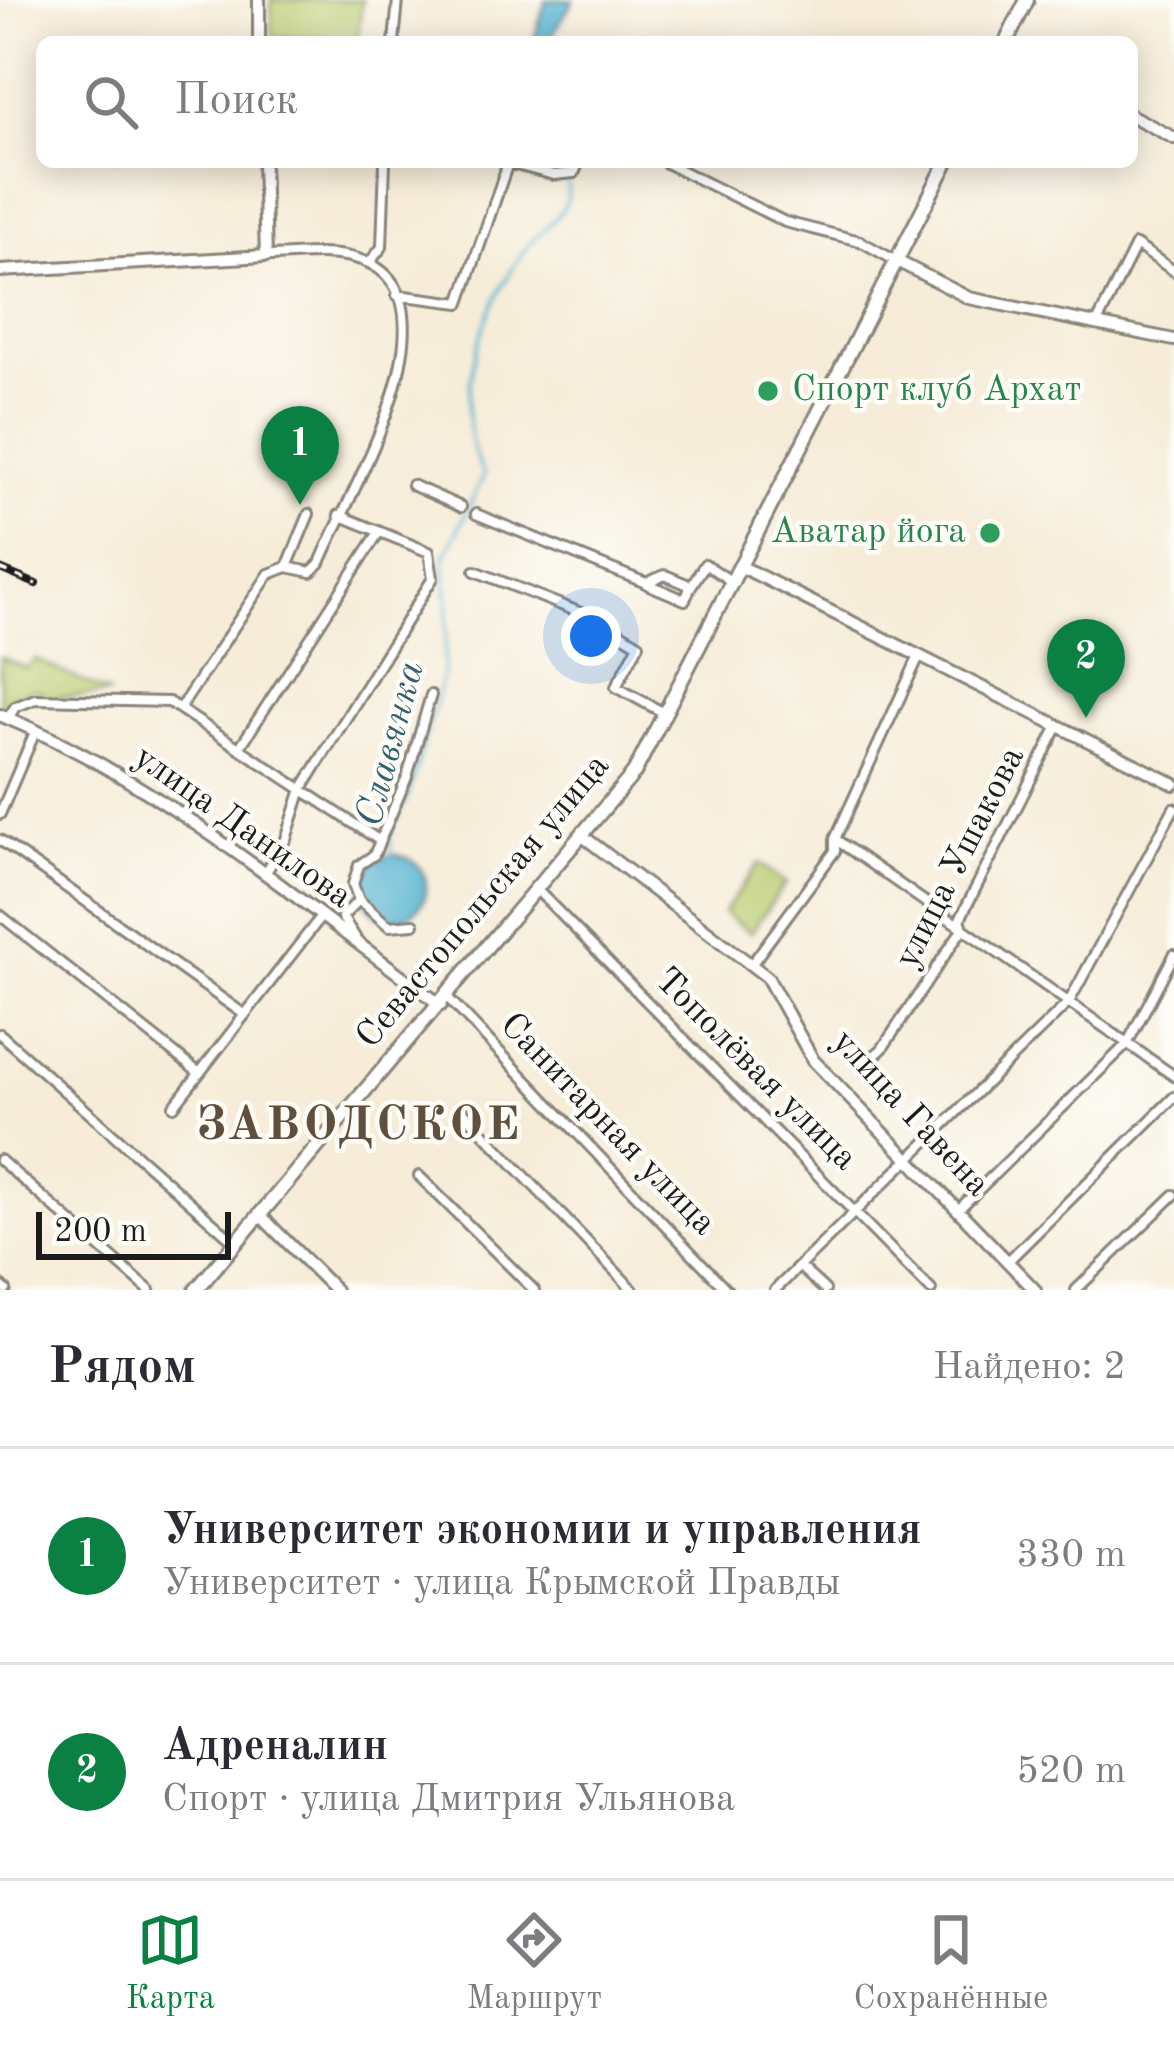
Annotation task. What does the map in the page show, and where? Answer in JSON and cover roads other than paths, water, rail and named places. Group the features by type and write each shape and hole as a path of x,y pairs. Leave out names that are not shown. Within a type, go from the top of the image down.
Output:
{"main road":[{"path":"259,0 260,36"},
{"path":"1009,36 1027,0"},
{"path":"1138,119 1174,138"},
{"path":"0,271 266,256 263,168"},
{"name":"Севастопольская улица","path":"196,1290 634,773 668,715 944,168"},
{"path":"897,261 969,298 1174,340"},
{"path":"742,567 1174,784"},
{"name":"улица Данилова","path":"4,717 108,771 444,1001"},
{"name":"улица Гавена","path":"584,837 767,977 813,1060 1035,1290"},
{"path":"260,1215 335,1290"}],"street":[{"path":"395,36 398,0"},
{"path":"369,263 382,247 385,168"},
{"path":"398,296 460,303 506,168"},
{"path":"529,168 562,176 576,168"},
{"path":"676,168 785,222 860,241 897,261"},
{"path":"1096,323 1136,245 1174,271"},
{"path":"181,707 269,574 287,567 316,568 400,376 408,334 398,296 369,263 339,256 266,256"},
{"path":"412,485 460,507"},
{"path":"287,567 309,514"},
{"path":"476,514 646,583 665,575 691,586 705,564 734,583"},
{"path":"264,876 286,839 302,789 433,578 429,552 339,515"},
{"path":"240,747 379,532"},
{"path":"475,571 578,611 640,644 616,687 668,715"},
{"path":"751,965 835,851 835,839 919,656"},
{"path":"414,924 389,926 359,900 353,884 359,865 374,855 407,776 430,695"},
{"path":"4,717 35,700 116,698 181,707 380,841"},
{"name":"улица Ушакова","path":"862,1066 882,1049 963,928 960,919 1058,726"},
{"path":"0,814 35,732"},
{"path":"775,1290 1069,1002 1174,808"},
{"path":"835,839 1174,1076"},
{"path":"0,840 244,1015"},
{"name":"Тополёвая улица","path":"538,890 931,1290"},
{"path":"358,944 342,917 359,900"},
{"path":"0,915 198,1072"},
{"path":"174,1106 320,918"},
{"path":"957,1211 1127,1044 1174,955"},
{"name":"Санитарная улица","path":"444,1001 727,1290"},
{"path":"0,1034 236,1243"},
{"path":"1007,1261 1174,1097"},
{"path":"459,1107 633,1290"},
{"path":"0,1160 149,1290"},
{"path":"419,1176 534,1290"},
{"path":"1076,1290 1174,1195"},
{"path":"800,1267 825,1290"}],"water":[{"path":"546,0 574,0 552,36 535,36"},
{"path":"394,855 416,865 426,887 416,909 394,919 372,909 362,887 372,865"}],"waterway":[{"name":"Славянка","path":"392,859 390,835 410,792 443,675 448,604 444,559 484,475 468,419 475,358 511,271 563,209 566,178"}],"railway":[{"path":"0,569 36,584"}],"place":[{"name":"Спорт клуб Архат","path":"768,391"},
{"name":"Университет экономии и управления","path":"300,505"},
{"name":"Аватар йога","path":"990,533"},
{"name":"Адреналин","path":"1086,718"}],"district":[{"name":"ЗАВОДСКОЕ","path":"359,1126"}]}
